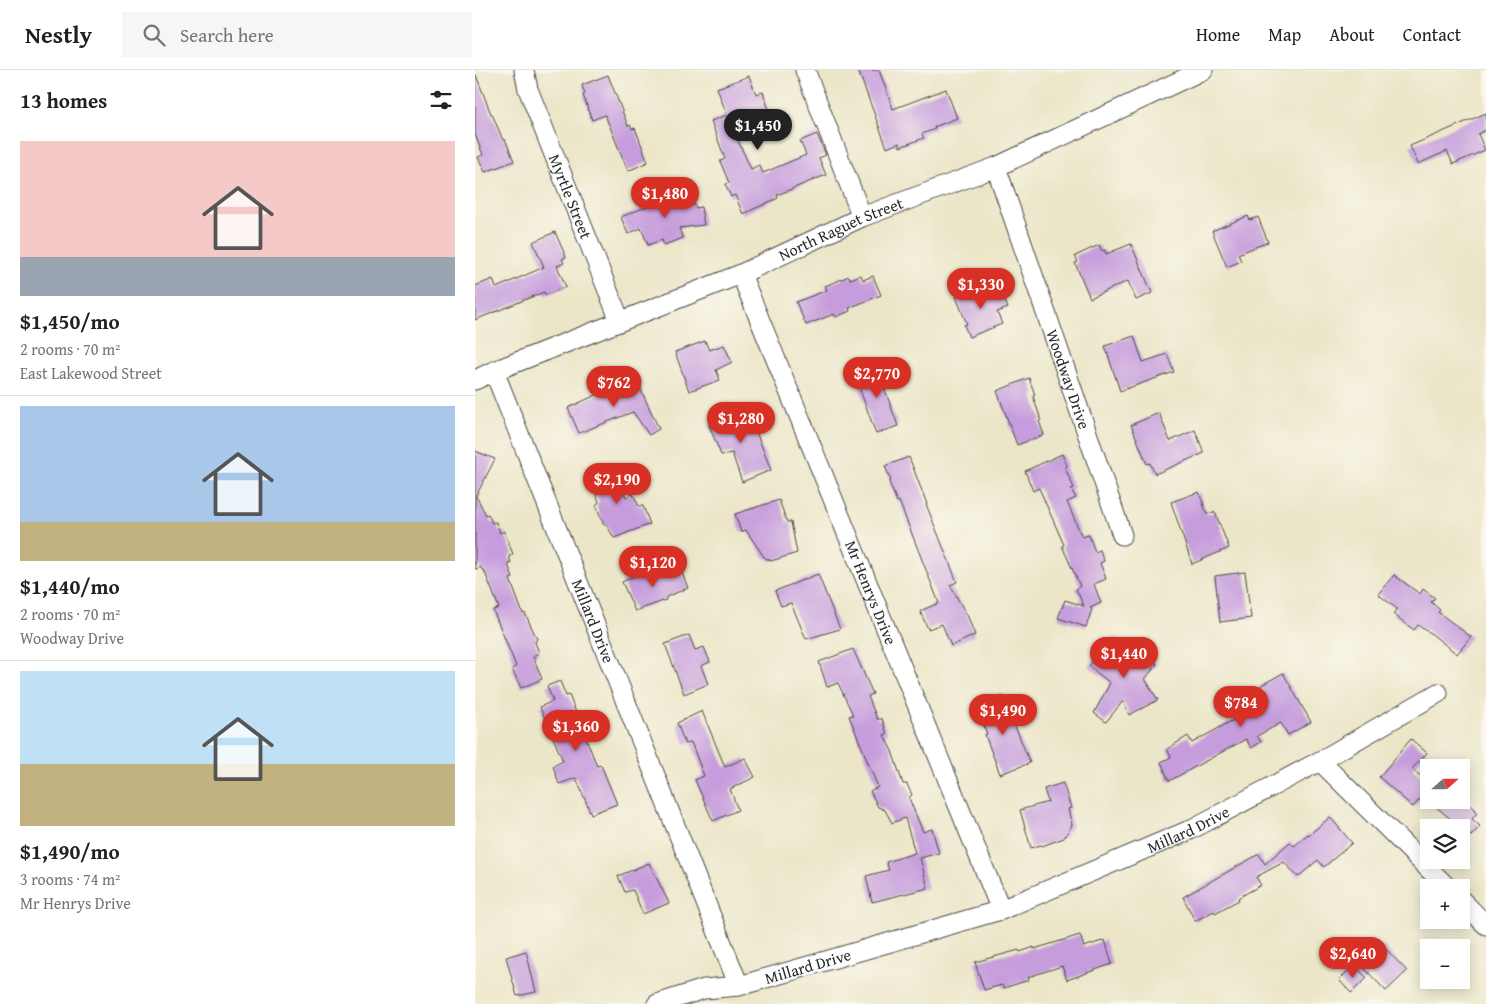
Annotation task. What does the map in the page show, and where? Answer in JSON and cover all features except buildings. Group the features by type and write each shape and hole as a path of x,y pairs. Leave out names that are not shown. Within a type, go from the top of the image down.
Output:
{"street":[{"name":"Myrtle Street","path":"524,70 528,89 620,322"},
{"path":"805,70 862,217"},
{"name":"North Raguet Street","path":"475,380 493,371 741,274 862,217 996,167 1193,72"},
{"name":"Woodway Drive","path":"996,167 1122,535"},
{"name":"Mr Henrys Drive","path":"741,274 1001,910"},
{"name":"Millard Drive","path":"493,371 739,986 1001,910 1190,830 1320,761 1438,693"},
{"path":"1320,761 1439,879"},
{"path":"1470,909 1486,925"},
{"path":"657,1004 704,989 739,986"}]}
